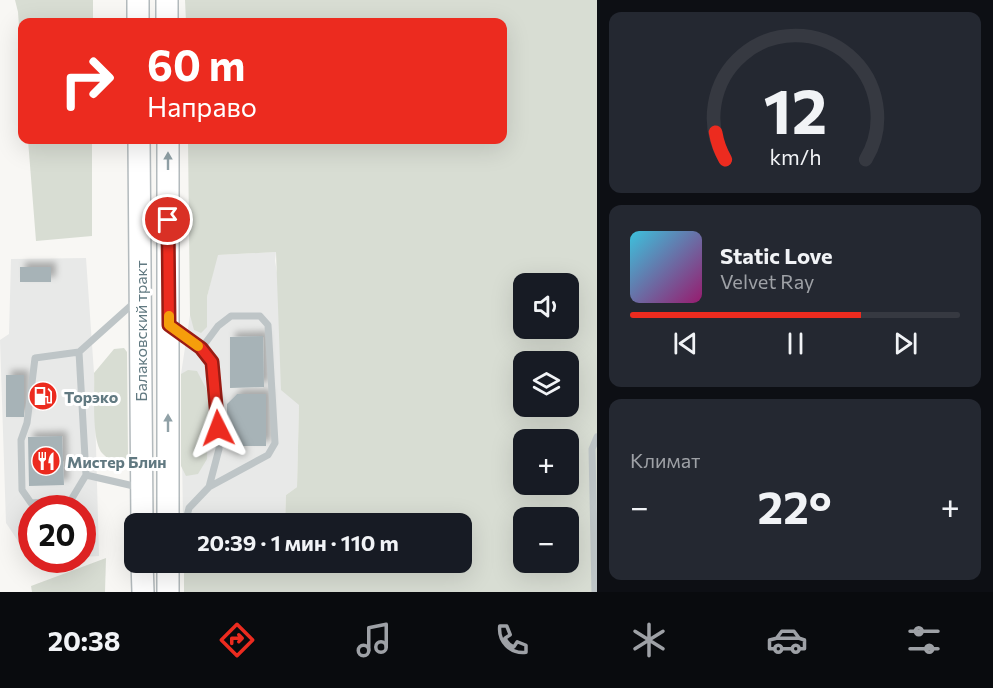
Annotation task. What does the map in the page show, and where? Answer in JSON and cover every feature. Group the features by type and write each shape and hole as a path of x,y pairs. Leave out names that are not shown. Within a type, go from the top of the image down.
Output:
{"main road":[{"path":"138,0 138,18"},
{"path":"167,0 167,18"},
{"name":"Балаковский тракт","path":"139,144 142,513"},
{"path":"168,144 168,513"},
{"path":"142,573 143,592"},
{"path":"168,573 168,590"}],"lane":[{"path":"80,352 86,475 71,500 31,503 22,490 21,440 27,423 35,358 80,352 140,298"},
{"path":"188,513 189,508 210,487 268,455 275,443 268,325 260,316 231,316 218,326 201,348"},
{"path":"169,325 201,348 212,362 218,407 219,449 210,487"},
{"path":"595,592 592,449 597,437"},
{"path":"86,475 142,488"},
{"path":"168,590 172,573"}],"shaded area":[{"path":"15,0 93,0 93,18 18,18"},
{"path":"185,0 597,0 597,592 184,592 184,573 472,573 472,513 285,513 286,495 297,487 299,405 281,390 276,252 218,255 207,297 207,327 201,333 194,330 190,315 188,144 507,144 507,18 186,18"},
{"path":"28,144 92,144 92,236 36,241"},
{"path":"276,252 275,261 299,405 297,487 286,495 285,513 183,513 181,374 190,315 207,297 217,255"},
{"path":"86,258 94,373 99,556 96,556 96,495 18,495 18,541 6,523 0,340 9,334 11,259"},
{"path":"124,348 127,352 128,457 122,464 102,453 96,437 94,373 114,349"},
{"path":"188,370 197,371 209,394 207,459 198,474 186,476 181,466 181,374"},
{"path":"106,558 105,592 32,592 31,586 66,573 96,573 96,562"}],"building":[{"path":"20,267 51,267 51,282 20,282"},
{"path":"263,336 264,387 230,388 230,337"},
{"path":"6,375 24,375 24,417 6,417"},
{"path":"237,394 266,394 266,446 227,446 227,404"},
{"name":"Мистер Блин","path":"62,436 64,485 29,486 28,437"}],"slow traffic":[{"path":"169,316 169,325 198,346"}],"place":[{"name":"Торэко","path":"43,396"},
{"name":"Мистер Блин","path":"46,461"}],"route":[{"path":"168,220 169,325 201,348 212,362 218,407 218,428"}]}
